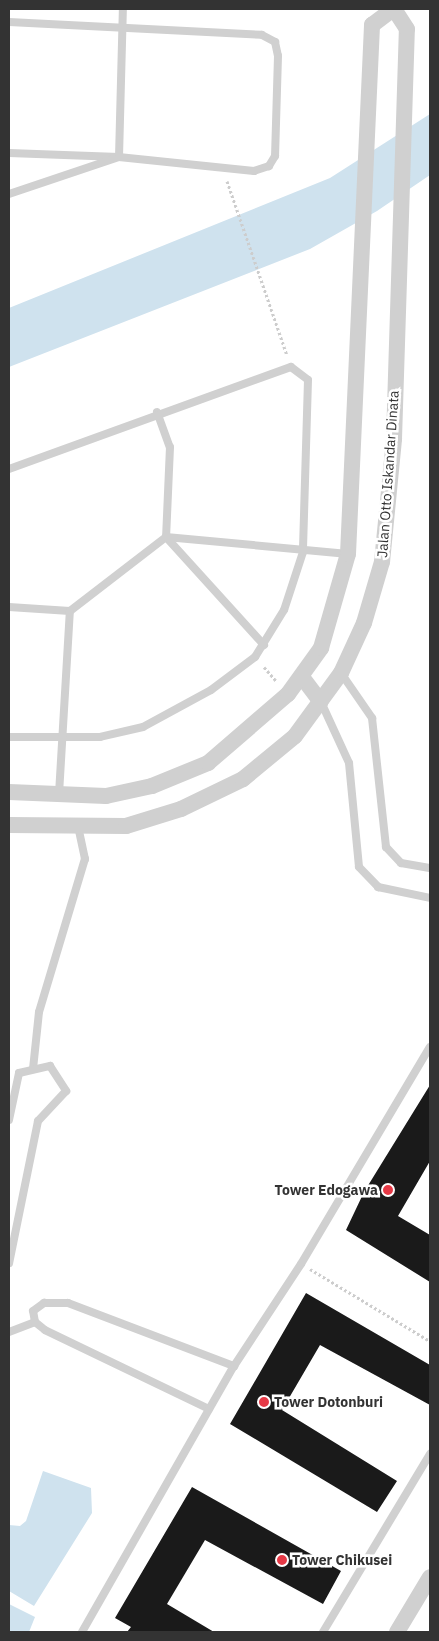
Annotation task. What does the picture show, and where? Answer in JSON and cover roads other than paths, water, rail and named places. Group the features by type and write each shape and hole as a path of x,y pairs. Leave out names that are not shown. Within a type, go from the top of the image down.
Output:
{"street":[{"path":"9,792 106,796 152,786 208,763 288,694 302,677 320,648 348,554 360,241 372,25 394,9"},
{"name":"Jalan Otto Iskandar Dinata","path":"9,825 126,826 181,809 243,779 295,736 341,673 364,623 382,562 394,438 398,222 402,106 408,29 394,9"},
{"path":"320,648 341,673"},
{"path":"302,677 321,702"},
{"path":"397,1632 430,1577"}],"lane":[{"path":"119,157 123,9"},
{"path":"9,22 262,35 275,42 275,156 269,166 254,171 119,157 9,153"},
{"path":"9,194 119,157"},
{"path":"9,469 157,412 291,367 308,380 309,401 303,552 284,610 255,657 211,690 143,727 100,737 62,740 9,737"},
{"path":"157,412 170,446 166,537 264,644"},
{"path":"9,606 70,612 166,537 303,552 348,554"},
{"path":"59,794 70,612"},
{"path":"341,673 372,718 386,847 401,863 430,868"},
{"path":"321,702 349,763 359,867 378,887 430,898"},
{"path":"33,1070 39,1012 85,859 78,827"},
{"path":"82,1632 234,1366 301,1264 430,1047"},
{"path":"9,1120 19,1072 50,1066 66,1091 38,1121 9,1263"},
{"path":"35,1322 33,1311 44,1303 68,1303 234,1366"},
{"path":"9,1332 35,1322 209,1409"},
{"path":"323,1632 430,1454"}],"water":[{"path":"430,114 430,175 377,211 310,249 9,367 9,308 330,178"},
{"path":"43,1471 91,1488 92,1513 34,1606 9,1591 9,1525 20,1526 26,1521"},
{"path":"9,1604 35,1617 29,1632 9,1632"}],"place":[{"name":"Tower Edogawa","path":"388,1190"},
{"name":"Tower Dotonburi","path":"264,1402"},
{"name":"Tower Chikusei","path":"282,1560"}]}
